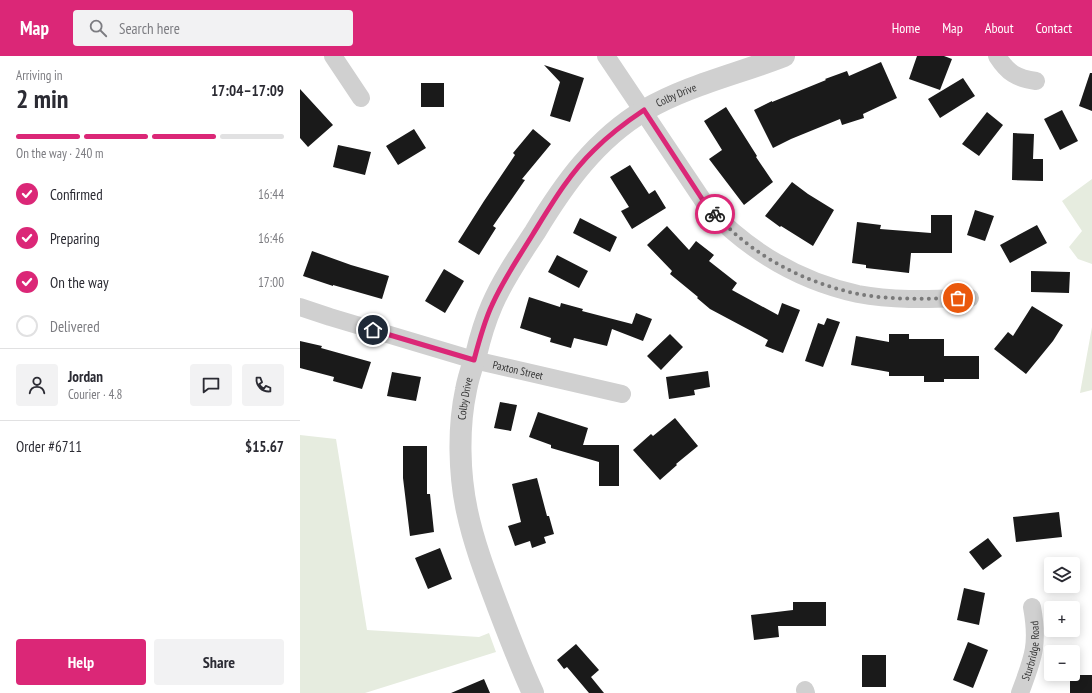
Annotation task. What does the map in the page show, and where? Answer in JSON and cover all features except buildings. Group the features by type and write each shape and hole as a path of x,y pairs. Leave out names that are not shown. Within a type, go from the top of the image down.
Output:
{"street":[{"path":"333,56 360,98"},
{"path":"606,56 644,110 708,208 744,242 768,259 795,274 824,285 859,294 894,298 970,298"},
{"name":"Colby Drive","path":"533,693 519,661 483,567 474,539 467,509 461,465 461,437 466,391 481,335 492,305 512,268 555,199 578,168 593,151 610,136 644,110 663,100 784,56"},
{"path":"997,56 1003,66 1012,74 1023,79 1036,81"},
{"name":"Paxton Street","path":"300,306 330,317 474,360 622,394"},
{"name":"Sturbridge Road","path":"1020,693 1033,658 1036,643 1036,625 1032,607"}],"shaded area":[{"path":"1092,179 1092,264 1078,259 1069,247 1082,231 1062,201"},
{"path":"1092,327 1092,390 1080,393"},
{"path":"300,435 336,439 367,630 479,637 489,633 496,652 365,693 300,693"}],"way so far":[{"path":"715,214 744,242 768,259 795,274 824,285 859,294 886,298 958,298"}],"route":[{"path":"373,330 474,360 492,305 502,284 555,199 578,168 593,151 644,110 708,208 715,214"}]}
